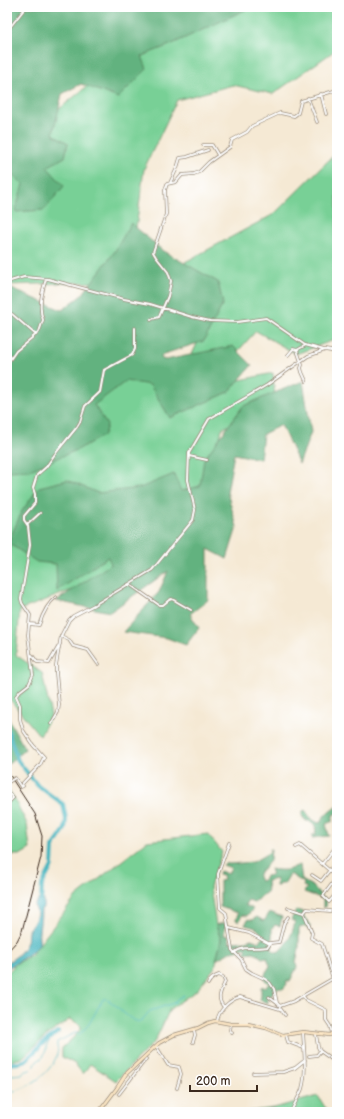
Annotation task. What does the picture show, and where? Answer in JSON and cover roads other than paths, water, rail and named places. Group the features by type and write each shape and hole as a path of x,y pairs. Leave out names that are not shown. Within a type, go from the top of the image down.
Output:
{"main road":[{"path":"99,1111 126,1074 156,1046 174,1035 194,1030 208,1023 217,1021 231,1024 248,1024 286,1034 292,1032 303,1032 327,1035 332,1034 337,1029"}],"street":[{"path":"7,31 26,7"},
{"path":"7,87 12,88"},
{"path":"169,184 177,181 182,175 197,173 230,148 232,140 247,132 252,126 281,113 290,116 296,115 299,111 299,104 301,101 337,90"},
{"path":"321,94 326,114"},
{"path":"308,98 317,122"},
{"path":"203,145 212,145 218,156"},
{"path":"151,320 158,318 171,285 171,279 166,269 153,252 166,214 167,184 169,184 177,168 179,158 208,150"},
{"path":"7,282 24,277 46,279 210,321 237,322 266,318 306,345 337,352"},
{"path":"7,364 16,351 39,332 43,320 40,315 41,300 46,279"},
{"path":"12,314 36,335"},
{"path":"7,783 15,778 21,787 23,786 22,784 40,765 44,757 32,745 24,730 20,718 20,705 16,696 29,684 33,675 28,635 30,613 22,604 21,599 30,545 28,524 24,520 24,516 35,503 33,488 37,475 46,467 68,436 77,427 85,406 100,392 104,370 132,355 135,349 135,328"},
{"path":"288,355 293,350 297,350 306,345"},
{"path":"297,350 302,365 302,373 306,381"},
{"path":"51,724 58,712 59,705 56,671 61,636 71,618 152,570 192,520 195,510 188,480 190,450 210,418 267,385 300,361 312,354 325,350"},
{"path":"189,456 207,460"},
{"path":"28,524 40,513"},
{"path":"129,584 160,605 163,605 172,599 191,610"},
{"path":"30,624 39,626 40,620 48,609 50,602 56,597"},
{"path":"61,636 69,640 73,646 88,650 98,664"},
{"path":"30,652 37,662 49,663 60,643"},
{"path":"7,790 13,798 7,804"},
{"path":"229,843 218,874 220,908 226,913 231,948 242,960 246,970 265,979 273,986 277,1003 285,1015"},
{"path":"296,847 300,845 337,877 323,896 329,902 337,893"},
{"path":"322,864 337,847"},
{"path":"312,875 321,881 337,861"},
{"path":"288,908 304,913"},
{"path":"304,913 307,909 330,911"},
{"path":"304,913 312,933 311,938 322,944 333,978"},
{"path":"229,928 247,932 270,943 279,942 284,922 288,917"},
{"path":"234,953 239,949 244,948 268,947 270,943"},
{"path":"208,984 213,977 218,975 223,977 225,982 220,992 220,999 221,1004 224,1006"},
{"path":"217,1021 218,1016 224,1006 234,998 240,997 280,1008 337,976"},
{"path":"303,996 306,1000 326,1010 326,1020 330,1026 332,1034"},
{"path":"270,997 277,1003"},
{"path":"231,1024 230,1030 232,1033"},
{"path":"193,1042 195,1035 194,1030"},
{"path":"291,1112 303,1086 305,1060 303,1032"},
{"path":"316,1033 320,1051 337,1063"},
{"path":"286,1034 288,1042 304,1048"},
{"path":"156,1046 168,1065 179,1067 181,1074 177,1088"},
{"path":"309,1056 317,1055 320,1051"},
{"path":"119,1094 146,1059"},
{"path":"252,1073 283,1072 295,1068 305,1060"},
{"path":"99,1111 103,1112"}],"water":[{"path":"39,899 44,900 44,906 41,910 39,944 30,954 7,969 7,962 19,954 27,942 28,932 34,923 37,913 34,906"}],"waterway":[{"path":"7,728 18,761 38,786 63,804 66,819 65,829 53,847 52,866 42,885 41,903"},
{"path":"108,1000 131,1019 140,1022 150,1011 174,1003 177,999 184,995"},
{"path":"7,1092 22,1089 30,1085 44,1074 50,1068 58,1052 57,1042 75,1033 80,1034 89,1024 103,999 106,999"},
{"path":"7,1064 19,1063 26,1060 44,1042 58,1032"},
{"path":"7,1077 11,1075 23,1074 23,1072 30,1070 36,1062 43,1057 46,1046 54,1034"}],"railway":[{"path":"7,770 35,814 42,836 41,857 22,931 17,941 7,952"}]}
